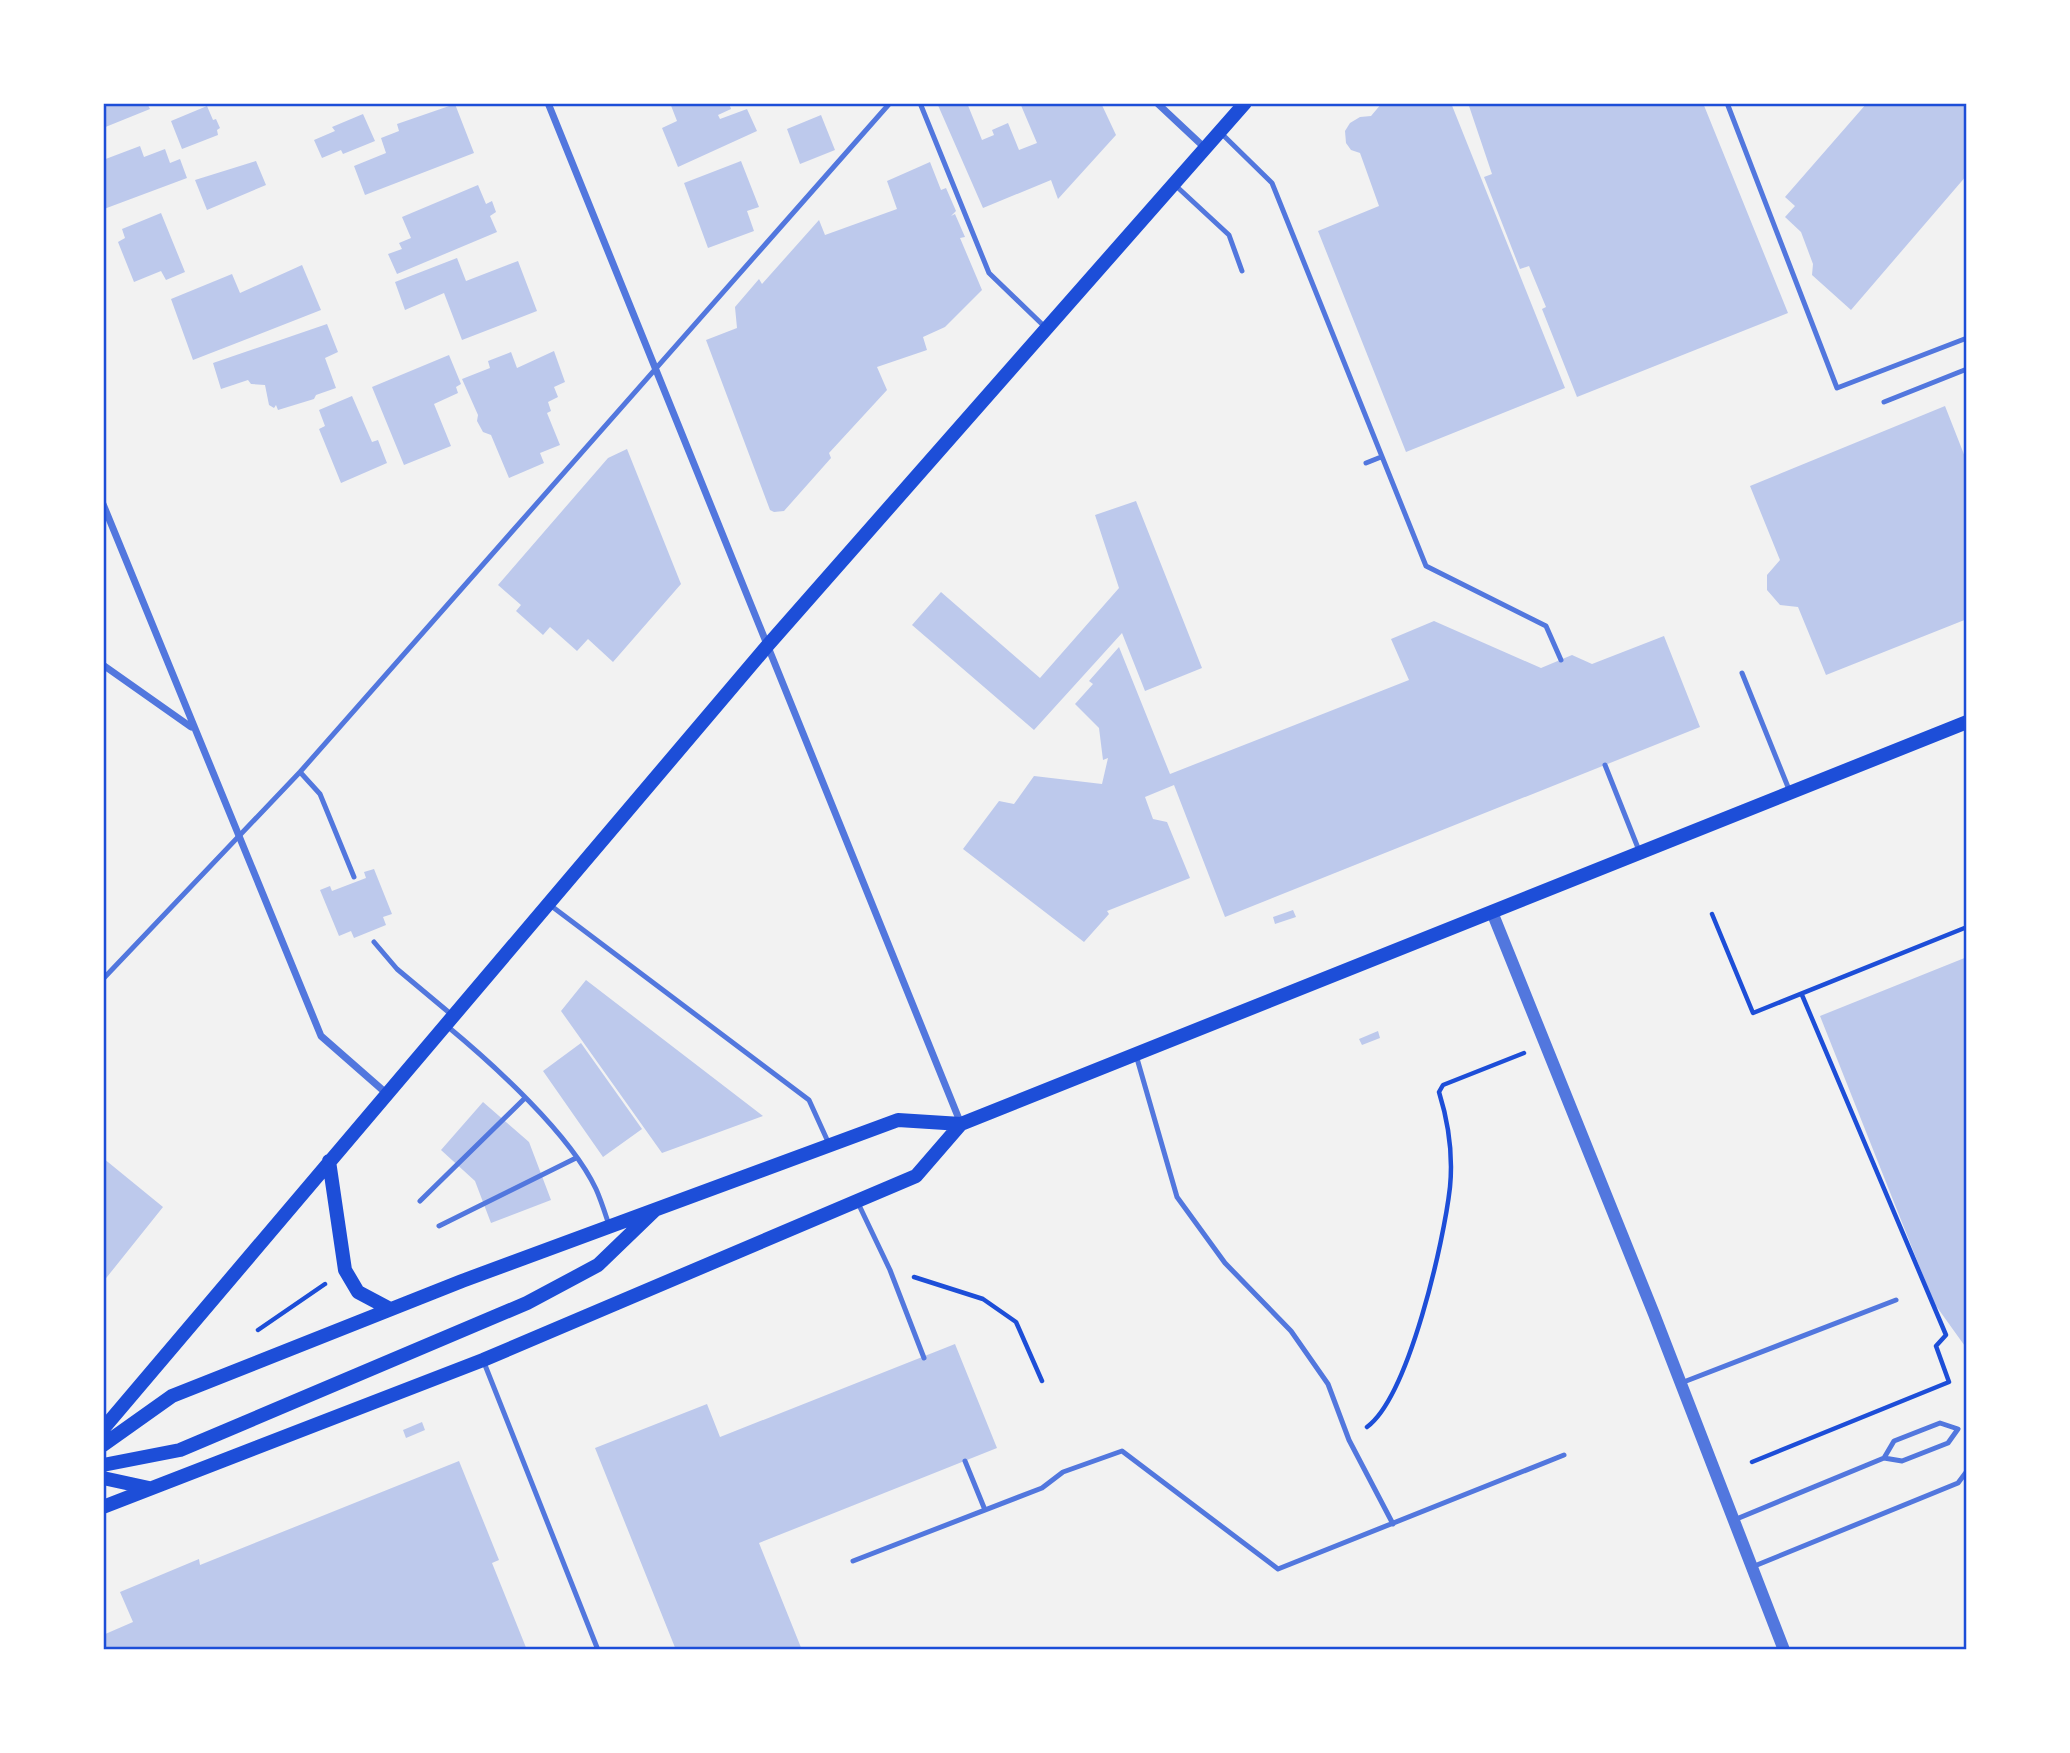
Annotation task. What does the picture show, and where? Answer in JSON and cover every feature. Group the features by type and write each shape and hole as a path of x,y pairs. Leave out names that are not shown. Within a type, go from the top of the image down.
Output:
{"main road":[{"path":"103,1429 768,645 1245,103"},
{"path":"103,1445 172,1396 390,1309 898,1120 961,1124 1967,722"},
{"path":"103,1507 484,1360 916,1176 961,1124"},
{"path":"329,1161 345,1270 358,1292 390,1309"},
{"path":"103,1465 180,1450 527,1303 598,1265 658,1208"},
{"path":"103,1478 149,1488"}],"street":[{"path":"548,103 961,1124"},
{"path":"1157,103 1205,148"},
{"path":"103,505 237,838 321,1036 386,1093"},
{"path":"103,665 193,728"},
{"path":"1492,912 1681,1383 1784,1650"}],"lane":[{"path":"103,979 300,772 654,366 890,103"},
{"path":"920,103 989,273 1046,328"},
{"path":"1727,103 1837,388 1967,338"},
{"path":"1220,132 1272,183 1426,566 1546,626 1561,660"},
{"path":"1174,184 1229,235 1242,271"},
{"path":"1884,401 1967,369"},
{"path":"1366,463 1381,457"},
{"path":"1742,673 1790,792"},
{"path":"1605,765 1640,853"},
{"path":"300,772 320,794 354,877"},
{"path":"548,903 809,1100 829,1145"},
{"path":"374,942 397,969 525,1098 576,1158 595,1188 609,1226"},
{"path":"103,964 111,970"},
{"path":"1136,1055 1177,1197 1225,1263 1291,1331 1328,1384 1349,1440 1393,1524"},
{"path":"420,1201 525,1098"},
{"path":"439,1226 576,1158"},
{"path":"857,1202 890,1270 924,1358"},
{"path":"1681,1383 1896,1300"},
{"path":"484,1360 598,1650"},
{"path":"1884,1458 1894,1441 1940,1423 1958,1429"},
{"path":"1734,1520 1884,1458 1902,1461 1948,1443 1958,1429 1967,1426"},
{"path":"853,1561 1042,1488 1063,1472 1122,1451 1278,1569 1564,1455"},
{"path":"965,1461 985,1510"},
{"path":"1752,1567 1958,1483 1967,1471"},
{"path":"1958,1483 1967,1485"}],"path":[{"path":"1712,914 1753,1013 1967,927"},
{"path":"1752,1462 1949,1382 1936,1346 1946,1335 1802,995"},
{"path":"1349,1440 1379,1418 1392,1398 1434,1278 1450,1185 1448,1120 1439,1092 1443,1085 1545,1045"},
{"path":"890,1270 983,1299 1016,1322 1042,1381"},
{"path":"258,1330 325,1283"}],"building":[{"path":"103,103 147,103 150,109 103,128"},
{"path":"670,103 729,103 731,109 718,115 720,119 747,109 757,131 678,167 662,128 677,121"},
{"path":"937,103 967,103 982,140 994,135 992,130 1008,123 1019,150 1037,143 1020,103 1101,103 1116,135 1058,199 1051,180 983,208"},
{"path":"1382,103 1451,103 1565,388 1406,452 1318,231 1379,206 1360,153 1351,150 1346,143 1345,131 1350,123 1360,117 1371,116"},
{"path":"1468,103 1703,103 1788,313 1577,397 1542,309 1546,307 1529,266 1520,269 1484,177 1492,174"},
{"path":"1867,103 1967,103 1967,175 1851,310 1812,275 1813,264 1801,232 1785,217 1795,206 1785,197"},
{"path":"455,104 474,153 365,195 354,166 386,153 381,138 399,131 397,124"},
{"path":"207,106 220,128 217,130 218,135 182,149 171,121"},
{"path":"363,114 375,141 343,154 341,150 322,158 314,140 335,131 332,127"},
{"path":"821,115 835,150 800,164 787,129"},
{"path":"140,146 144,157 165,149 170,163 180,159 187,178 104,209 103,160"},
{"path":"256,161 266,185 207,210 195,180"},
{"path":"741,161 759,207 747,211 754,231 708,248 684,183"},
{"path":"930,162 941,190 946,188 956,211 951,216 955,214 965,237 960,238 982,290 945,327 923,337 927,350 877,367 887,390 829,453 831,458 784,511 774,512 770,510 706,340 737,328 735,307 759,279 762,284 819,220 825,235 897,209 887,181"},
{"path":"478,185 486,204 492,201 496,212 490,216 497,232 397,274 388,254 402,249 399,243 411,238 402,217"},
{"path":"161,213 185,272 166,280 161,271 134,282 118,242 125,238 122,229"},
{"path":"457,258 466,281 518,261 537,311 462,340 444,293 405,310 395,282"},
{"path":"302,265 321,310 193,360 171,299 232,274 240,293"},
{"path":"327,324 338,352 325,358 336,388 316,395 314,399 278,410 276,405 274,408 269,405 265,385 251,384 248,380 221,389 213,363"},
{"path":"554,351 565,382 554,387 558,397 548,402 551,411 547,413 560,445 540,453 544,463 509,478 491,435 483,432 477,421 478,415 462,379 490,368 488,361 511,352 517,368"},
{"path":"449,355 461,384 456,387 458,393 434,404 451,446 404,465 372,387"},
{"path":"352,396 372,442 378,440 387,463 341,483 319,429 325,426 319,410"},
{"path":"1945,406 1967,462 1967,619 1826,675 1798,607 1780,605 1767,590 1767,575 1780,560 1750,486"},
{"path":"627,449 681,584 613,662 588,639 577,651 550,627 543,635 516,611 521,605 498,585 608,458"},
{"path":"1136,501 1202,668 1145,691 1122,633 1034,730 912,625 941,592 1040,678 1119,588 1095,515"},
{"path":"1434,621 1541,668 1572,655 1592,664 1664,636 1700,727 1225,917 1174,785 1145,797 1153,819 1167,822 1190,878 1107,911 1109,914 1084,942 963,849 999,801 1014,804 1034,776 1102,784 1108,758 1103,760 1099,728 1075,704 1093,684 1089,681 1119,647 1170,774 1409,680 1391,639"},
{"path":"374,869 392,914 383,917 386,925 354,938 351,931 339,936 320,890 330,886 332,891 366,878 364,872"},
{"path":"1293,910 1296,917 1275,924 1273,917"},
{"path":"1967,957 1967,1349 1934,1303 1820,1016"},
{"path":"586,980 763,1116 662,1153 561,1011"},
{"path":"1378,1031 1380,1038 1362,1045 1359,1039"},
{"path":"581,1043 642,1129 603,1157 543,1071"},
{"path":"483,1102 529,1142 551,1200 491,1223 475,1181 441,1150"},
{"path":"103,1158 163,1207 103,1282"},
{"path":"955,1344 997,1448 759,1543 802,1650 676,1650 595,1448 707,1404 720,1437"},
{"path":"422,1422 425,1430 406,1438 403,1430"},
{"path":"459,1461 499,1560 492,1563 527,1650 103,1650 103,1635 133,1622 120,1592 199,1559 200,1565"}]}
